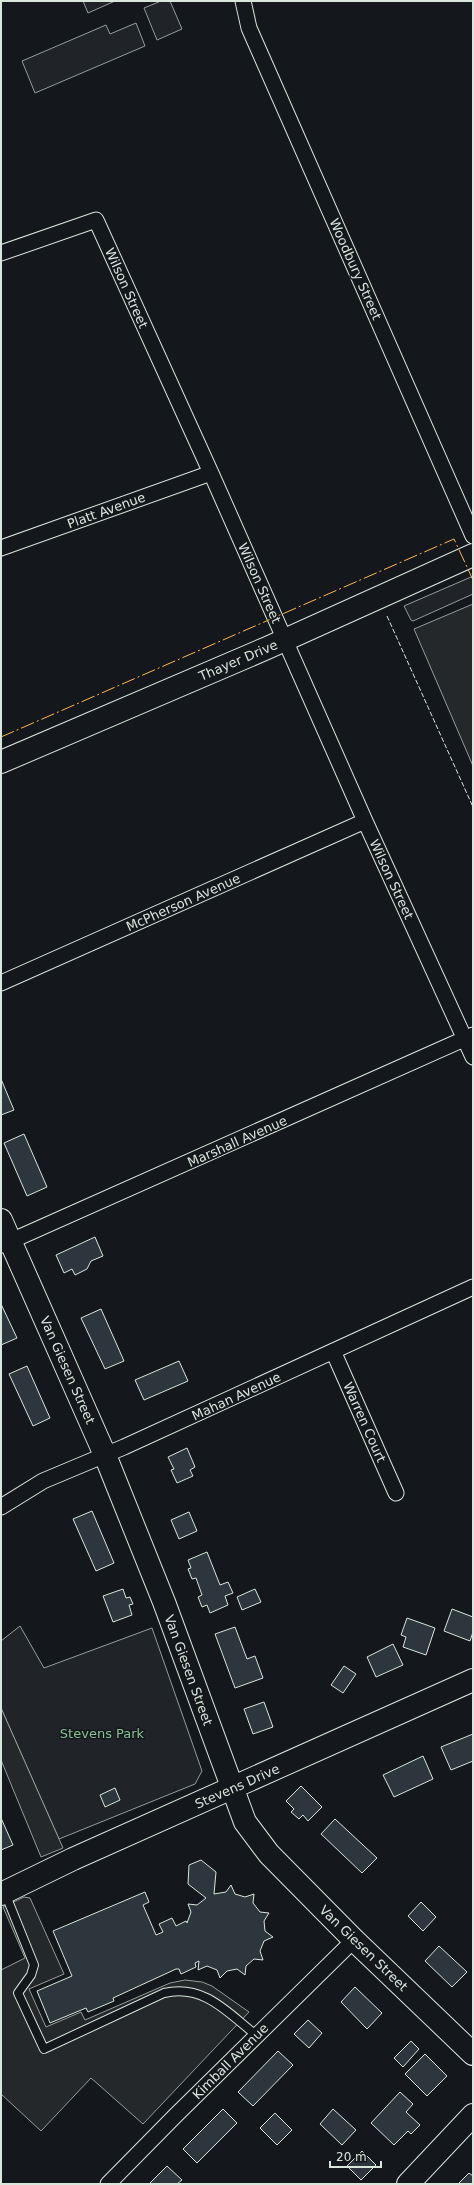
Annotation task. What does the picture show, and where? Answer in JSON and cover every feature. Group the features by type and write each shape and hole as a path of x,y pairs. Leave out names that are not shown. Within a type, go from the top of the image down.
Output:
{"main road":[{"name":"Thayer Drive","path":"1,762 285,640 473,555"},
{"name":"Van Giesen Street","path":"1,1220 6,1243 106,1455 164,1602 231,1788 245,1822 260,1844 354,1940 473,2054"},
{"name":"Stevens Drive","path":"3,1893 73,1859 473,1680"},
{"path":"408,2184 473,2115"}],"street":[{"name":"Woodbury Street","path":"243,1 249,28 473,536"},
{"name":"Wilson Street","path":"1,253 96,220 211,473 365,821 469,1037 473,1057"},
{"name":"Platt Avenue","path":"1,548 211,473"},
{"name":"McPherson Avenue","path":"1,983 365,821"},
{"name":"Marshall Avenue","path":"6,1243 469,1037"},
{"name":"Mahan Avenue","path":"1,1507 43,1481 106,1455 473,1286"},
{"name":"Warren Court","path":"333,1351 396,1493"},
{"name":"Kimball Avenue","path":"108,2184 354,1940"}],"lane":[{"path":"3,1893 33,1959 33,1970 18,1993 44,2049 164,1993 172,1991 200,1994 256,2036"}],"green space":[{"path":"83,1 115,1 88,13"},
{"path":"161,1 170,1 182,29 157,40 144,8"},
{"path":"136,23 145,46 35,93 22,61 106,25 110,34"},
{"path":"471,577 473,578 473,594 413,621 411,620 404,606"},
{"name":"Stevens Park","path":"20,1626 44,1668 152,1628 202,1771 195,1784 59,1839 1,1708 1,1641"}],"shaded area":[{"path":"473,604 473,766 414,629"},
{"path":"1,1708 63,1848 41,1857 1,1760"},
{"path":"24,1897 30,1898 64,1974 29,1989 46,2027 81,2012 85,2020 170,1983 185,1980 202,1982 212,1986 249,2012 143,2124 91,2078 41,2131 1,2094 1,1970 25,1958 3,1907"}],"building":[{"path":"1,1079 14,1110 1,1115"},
{"path":"24,1134 47,1187 27,1196 4,1143"},
{"path":"95,1237 103,1256 91,1261 87,1269 75,1275 72,1269 64,1273 56,1255"},
{"path":"1,1304 17,1338 1,1345"},
{"path":"101,1309 124,1361 105,1369 81,1318"},
{"path":"179,1361 188,1381 144,1400 135,1380"},
{"path":"27,1366 50,1418 33,1426 9,1374"},
{"path":"187,1448 195,1467 190,1470 193,1476 177,1483 171,1470 174,1469 168,1457"},
{"path":"92,1511 114,1563 96,1571 73,1519"},
{"path":"189,1512 197,1531 179,1539 171,1520"},
{"path":"207,1552 220,1585 228,1582 233,1593 225,1596 228,1605 210,1613 207,1605 202,1607 198,1597 202,1595 196,1578 192,1579 188,1569 191,1568 188,1560"},
{"path":"123,1589 126,1598 130,1597 133,1604 129,1605 132,1615 113,1622 103,1596"},
{"path":"255,1589 261,1602 242,1610 237,1597"},
{"path":"452,1609 473,1617 473,1632 470,1641 444,1631"},
{"path":"407,1618 435,1628 426,1655 403,1647 406,1637 401,1635"},
{"path":"235,1627 247,1659 255,1656 263,1678 235,1688 215,1634"},
{"path":"393,1644 403,1665 376,1677 367,1657"},
{"path":"344,1666 356,1674 343,1693 331,1685"},
{"path":"264,1702 273,1727 253,1734 244,1709"},
{"path":"473,1734 473,1761 451,1770 441,1747"},
{"path":"423,1756 433,1779 394,1797 383,1775"},
{"path":"301,1786 322,1807 308,1821 303,1815 299,1819 291,1812 294,1809 286,1801"},
{"path":"115,1788 120,1800 105,1807 100,1795"},
{"path":"1,1818 13,1845 1,1850"},
{"path":"335,1819 377,1858 362,1873 321,1834"},
{"path":"201,1860 216,1872 214,1894 226,1892 231,1885 235,1894 245,1897 254,1894 253,1903 260,1912 269,1913 264,1921 265,1931 273,1937 264,1941 260,1951 263,1960 254,1959 246,1966 245,1975 237,1969 227,1971 220,1978 217,1970 207,1966 198,1970 199,1961 195,1963 196,1967 181,1974 179,1969 176,1969 113,1998 114,2001 88,2012 86,2008 50,2023 37,1991 72,1976 53,1931 145,1892 149,1902 143,1905 156,1935 163,1932 159,1924 172,1918 176,1926 186,1921 187,1923 191,1912 188,1904 197,1905 206,1898 188,1884 189,1865"},
{"path":"421,1902 436,1917 423,1931 408,1916"},
{"path":"439,1946 467,1972 452,1987 425,1961"},
{"path":"355,1987 382,2013 367,2029 341,2002"},
{"path":"308,2020 322,2033 309,2048 294,2034"},
{"path":"411,2041 419,2049 403,2067 394,2058"},
{"path":"278,2051 293,2065 253,2106 238,2092"},
{"path":"425,2054 447,2076 427,2096 405,2074"},
{"path":"400,2092 413,2104 406,2112 420,2125 411,2134 408,2131 394,2145 371,2123"},
{"path":"223,2109 237,2123 197,2163 183,2149"},
{"path":"333,2109 356,2130 342,2145 320,2124"},
{"path":"275,2113 292,2130 277,2145 260,2128"},
{"path":"362,2151 376,2165 361,2180 347,2166"},
{"path":"167,2166 182,2180 177,2184 149,2184"},
{"path":"469,2173 473,2176 473,2184 458,2184"}],"fence":[{"path":"387,616 473,807"}],"power":[{"path":"1,737 454,539 473,580"}]}
